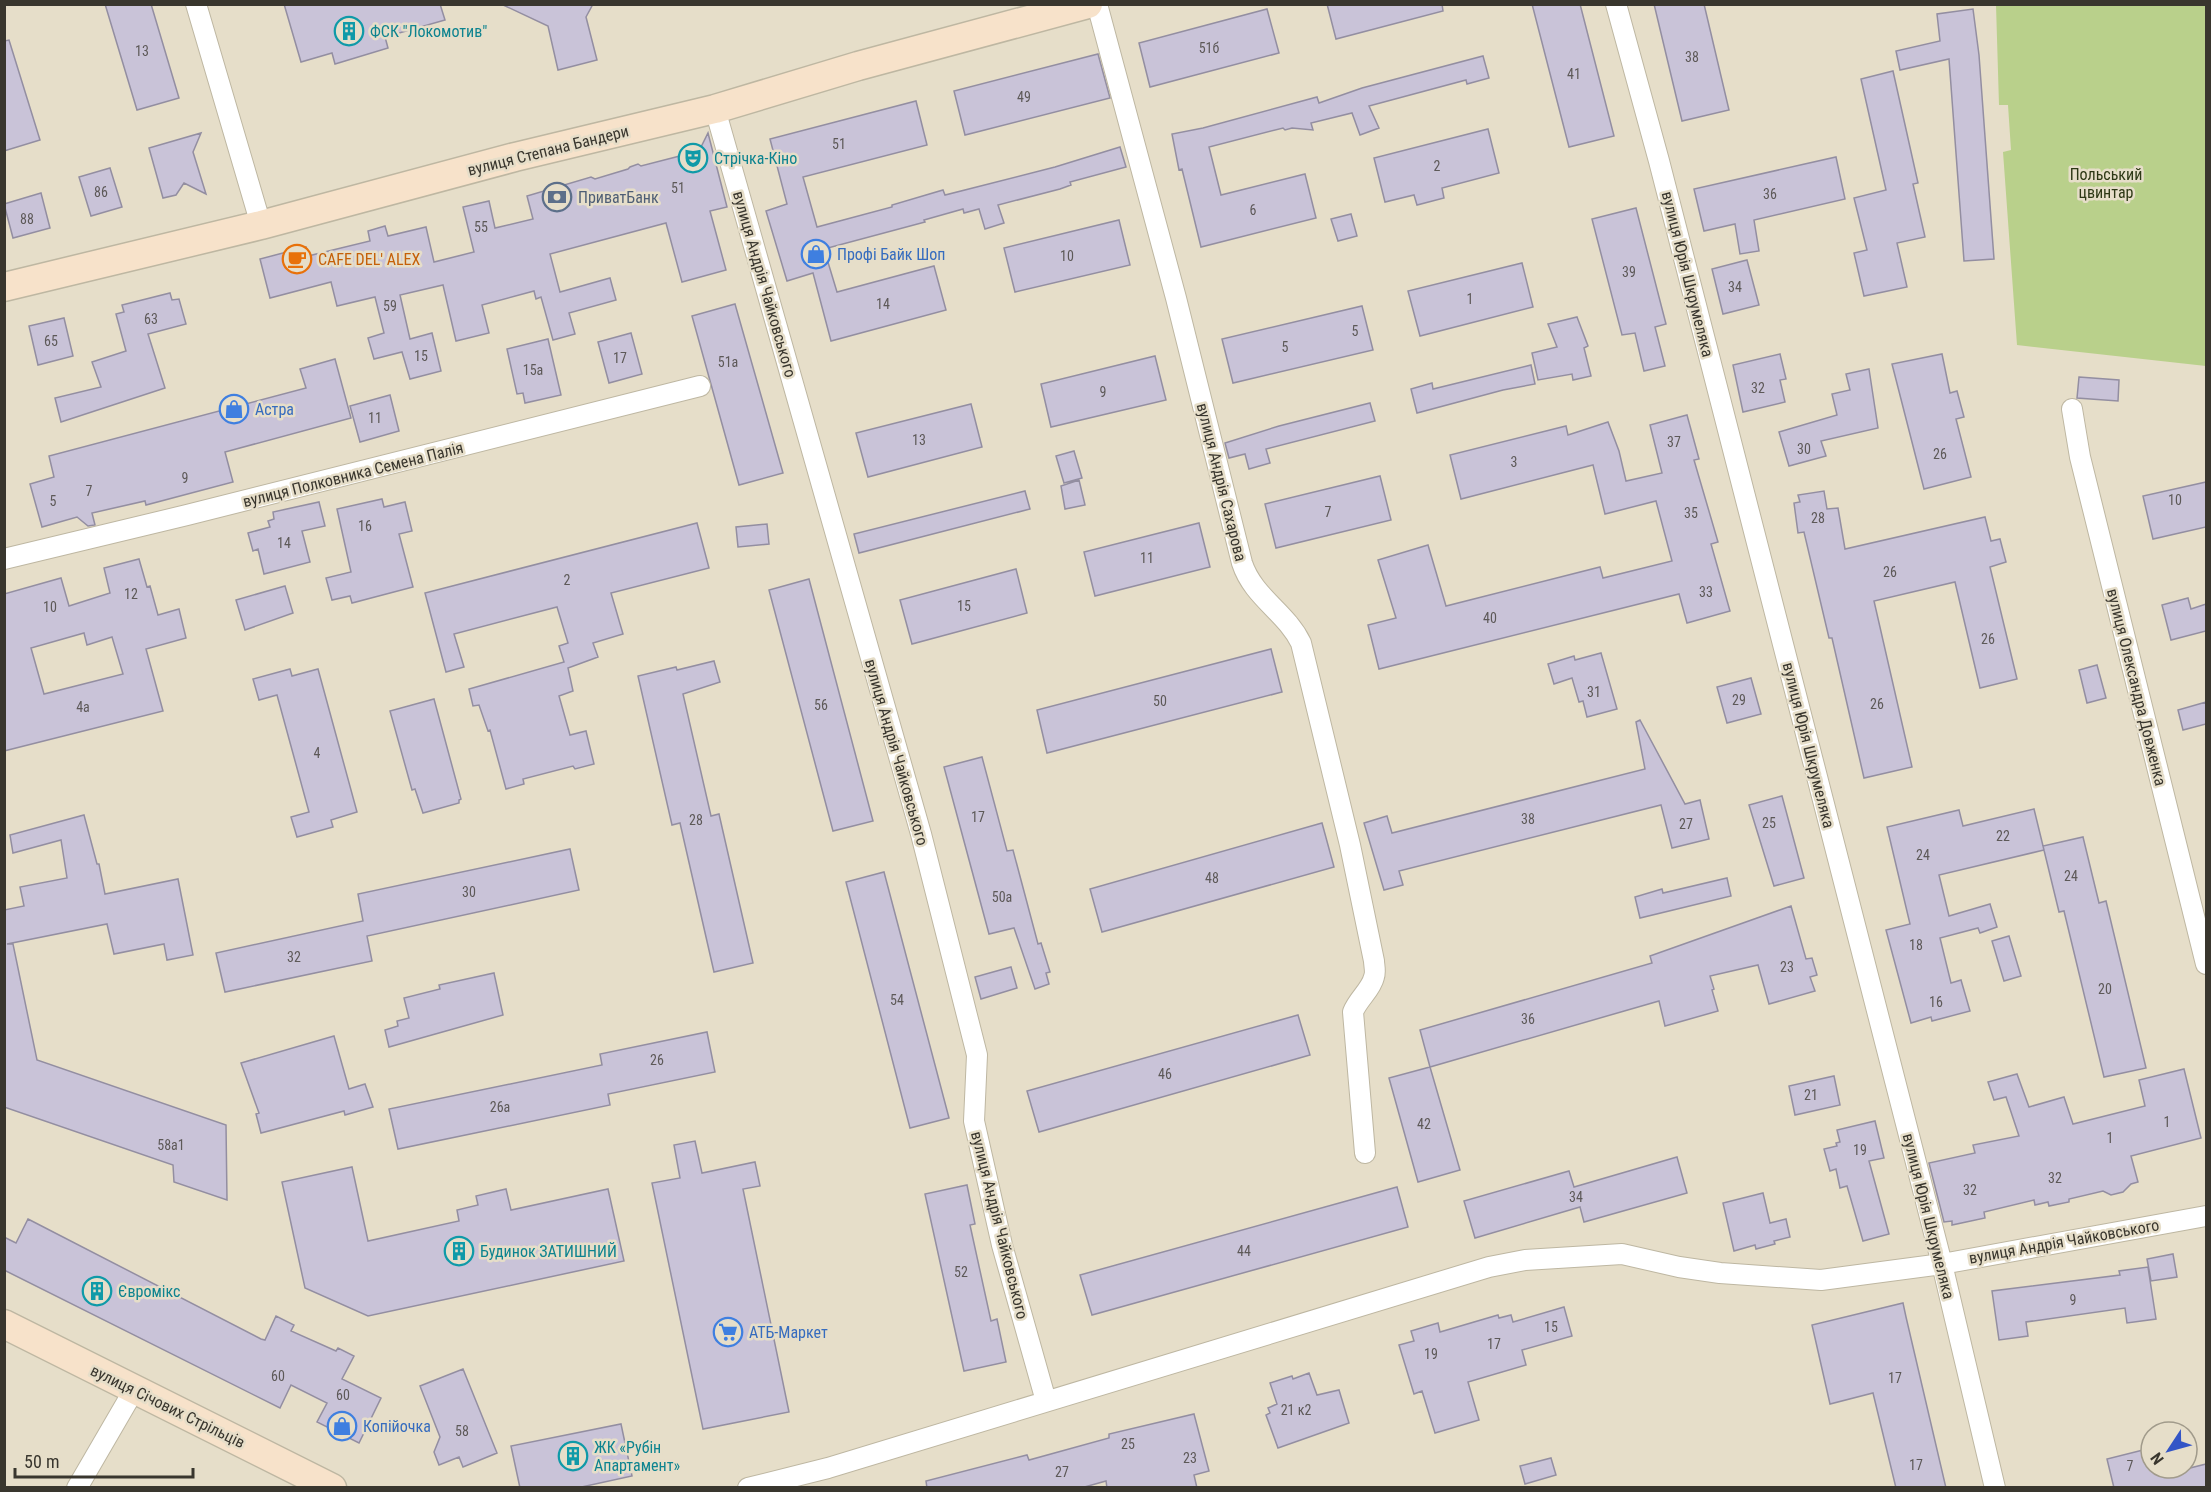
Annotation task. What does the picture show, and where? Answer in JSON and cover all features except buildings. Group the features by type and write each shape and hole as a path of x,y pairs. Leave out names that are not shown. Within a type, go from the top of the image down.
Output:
{"street":[{"path":"196,4 261,225"},
{"name":"вулиця Степана Бандери","path":"4,287 261,225 515,157 715,109 858,66 1088,4"},
{"name":"вулиця Андрія Сахарова","path":"1096,4 1176,298 1242,563 1246,576 1256,590 1288,624 1301,643 1350,845 1374,961 1375,976 1357,1001 1353,1012 1365,1153"},
{"name":"вулиця Юрія Шкрумеляка","path":"1616,4 1659,161 1942,1264 1995,1488"},
{"name":"вулиця Андрія Чайковського","path":"715,109 921,834 977,1055 974,1121 999,1234 1046,1401"},
{"name":"вулиця Полковника Семена Палія","path":"4,559 700,386"},
{"name":"вулиця Олександра Довженка","path":"2072,409 2080,457 2206,964"},
{"name":"вулиця Андрія Чайковського","path":"748,1488 828,1468 1489,1266 1526,1260 1622,1254 1679,1268 1720,1274 1821,1280 1942,1264 2206,1216"},
{"name":"вулиця Січових Стрільців","path":"4,1324 332,1488"},
{"path":"77,1488 134,1390"}],"green space":[{"name":"Польський цвинтар","path":"1996,5 2206,5 2206,366 2017,345 2003,152 2011,150 2008,105 1999,105"}],"place":[{"name":"ФСК \"Локомотив\"","path":"349,31"},
{"name":"Стрічка-Кіно","path":"693,158"},
{"name":"ПриватБанк","path":"557,197"},
{"name":"Профі Байк Шоп","path":"816,254"},
{"name":"CAFE DEL' ALEX","path":"297,259"},
{"name":"Астра","path":"234,409"},
{"name":"Будинок ЗАТИШНИЙ","path":"459,1251"},
{"name":"Євромікс","path":"97,1291"},
{"name":"АТБ-Маркет","path":"728,1332"},
{"name":"Копійочка","path":"342,1426"},
{"name":"ЖК «Рубін Апартамент»","path":"573,1456"}]}
